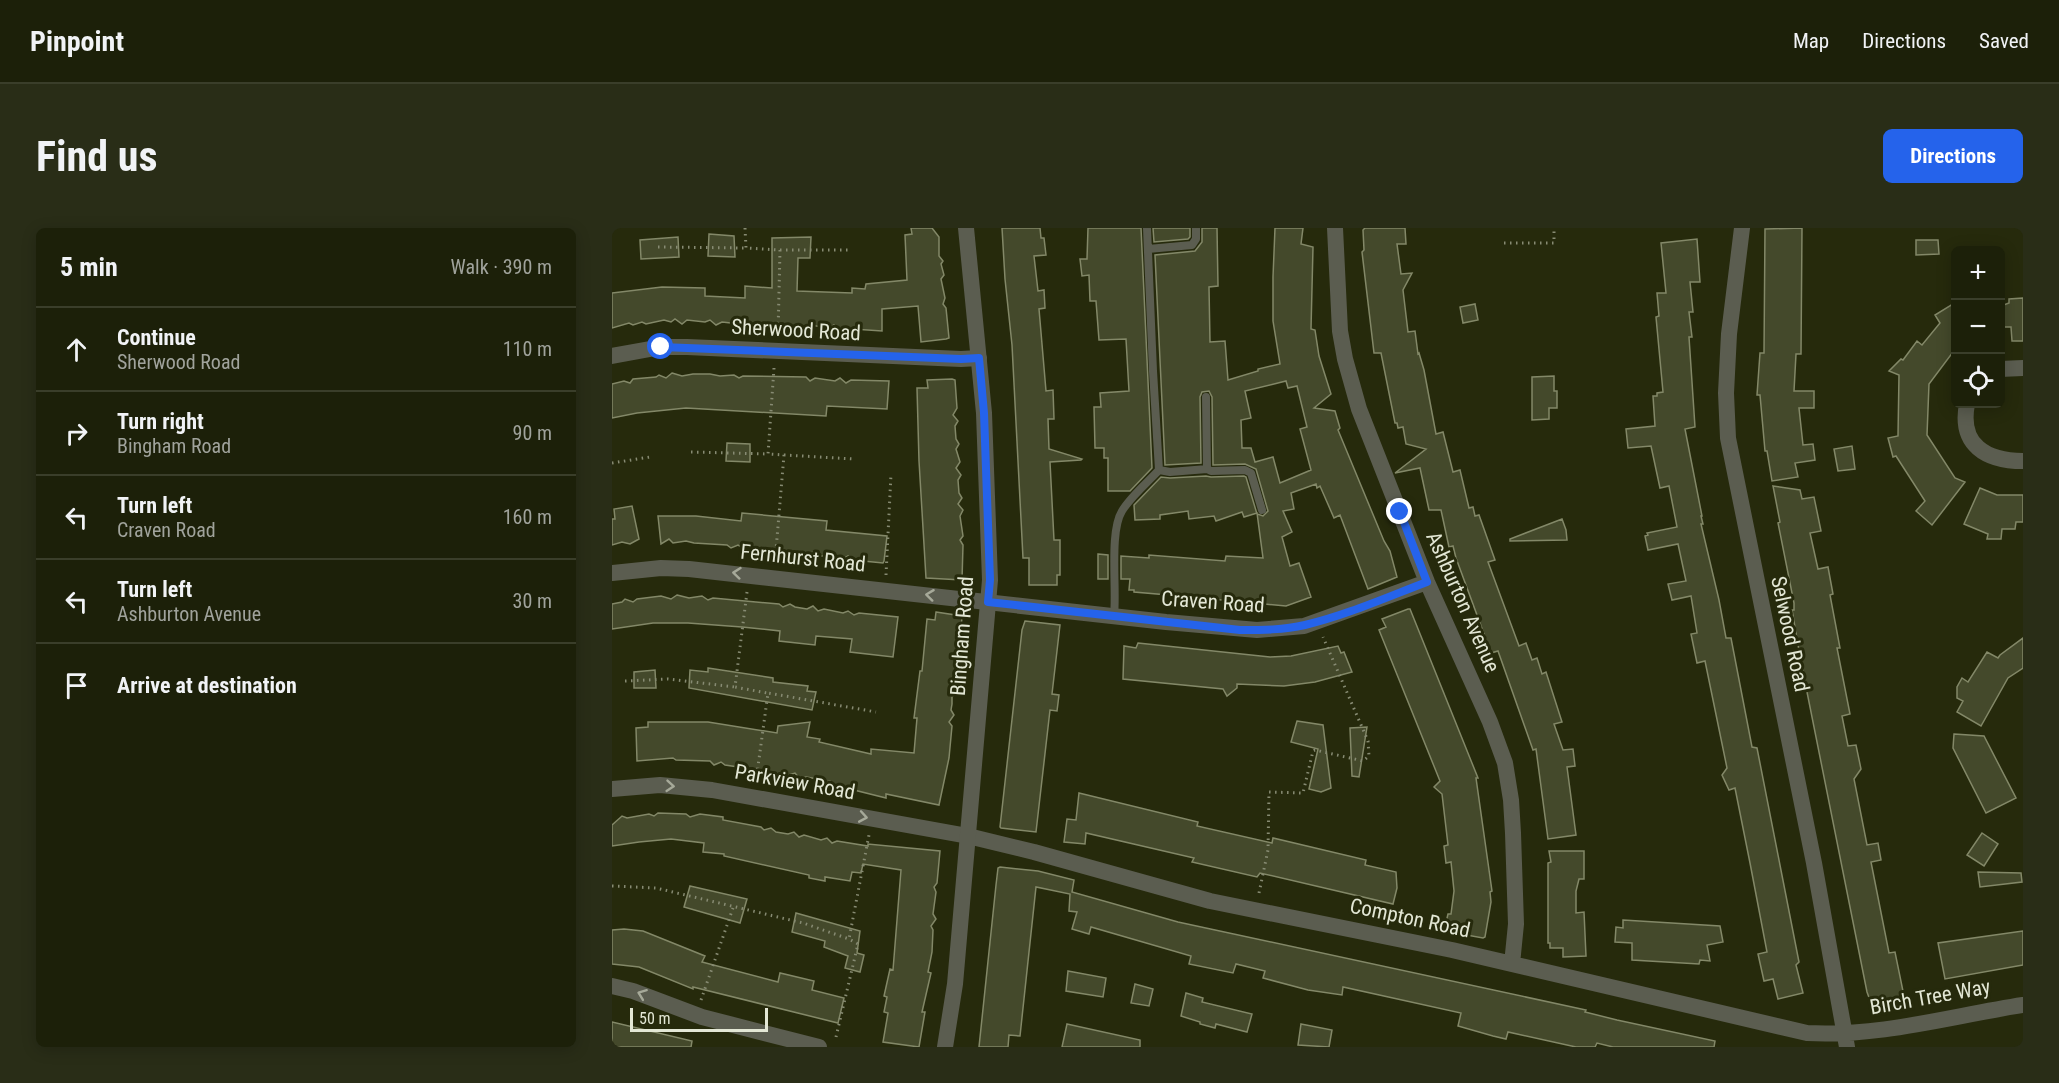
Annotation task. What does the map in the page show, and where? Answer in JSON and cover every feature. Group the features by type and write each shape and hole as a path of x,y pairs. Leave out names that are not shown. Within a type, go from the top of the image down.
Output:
{"street":[{"name":"Bingham Road","path":"945,1047 955,984 990,580 984,413 966,228"},
{"name":"Ashburton Avenue","path":"1335,228 1340,332 1348,374 1369,437 1427,582 1490,720 1506,768 1513,828 1516,924 1512,964"},
{"name":"Selwood Road","path":"1742,228 1729,334 1726,393 1728,438 1814,863 1846,1040"},
{"name":"Sherwood Road","path":"612,356 661,347 687,347 979,358"},
{"path":"2005,369 2023,368"},
{"path":"1966,408 1968,431 1979,449 1996,459 2023,461"},
{"name":"Fernhurst Road","path":"612,573 643,569 689,569 988,602"},
{"name":"Craven Road","path":"988,602 1240,630 1282,629 1317,622 1427,582"},
{"name":"Parkview Road","path":"612,789 660,785 712,790 968,836"},
{"name":"Compton Road","path":"968,836 1034,852 1197,898 1369,932 1787,1029 1846,1040"},
{"path":"612,986 633,991 702,1017 819,1047"},
{"name":"Birch Tree Way","path":"1846,1040 1896,1028 2023,1005"}],"lane":[{"path":"1114,616 1116,524 1123,510 1160,470 1148,228"},
{"path":"1148,249 1192,245 1196,239 1196,228"},
{"path":"1206,397 1207,469"},
{"path":"1160,470 1170,472 1207,469 1211,471 1248,471 1253,476 1262,510"}],"path":[{"path":"745,228 746,248"},
{"path":"1504,243 1554,243 1554,228"},
{"path":"658,247 849,250"},
{"path":"778,338 780,250"},
{"path":"768,454 774,364"},
{"path":"691,452 854,459"},
{"path":"774,563 784,455"},
{"path":"612,463 650,457"},
{"path":"886,576 891,474"},
{"path":"735,687 748,588"},
{"path":"1256,910 1268,850 1269,792 1304,793 1315,750 1363,761 1369,756 1368,741 1317,622"},
{"path":"625,681 668,679 735,687 876,712"},
{"path":"756,782 768,693"},
{"path":"849,939 870,834"},
{"path":"612,886 656,888 803,923 858,944 836,1037"},
{"path":"700,1002 733,908"}],"building":[{"path":"911,228 932,228 939,237 939,256 943,261 941,264 944,275 941,279 945,298 943,304 946,308 949,338 921,342 918,306 882,309 882,331 838,328 834,325 829,328 810,325 774,327 747,326 743,322 736,326 722,322 716,325 710,320 705,322 687,320 682,324 675,319 671,322 664,320 646,324 629,323 612,328 612,293 662,287 705,288 705,296 745,298 745,286 772,288 772,238 811,237 810,258 798,258 797,291 852,293 852,288 865,289 866,284 907,280 905,235 912,234"},
{"path":"1002,228 1040,228 1041,238 1044,238 1046,255 1034,256 1038,291 1044,290 1045,308 1039,309 1046,391 1053,390 1054,419 1048,419 1049,449 1082,459 1050,462 1054,540 1060,540 1060,575 1057,575 1057,585 1029,585 1029,558 1023,558 1012,345"},
{"path":"1088,228 1141,228 1152,468 1130,491 1108,491 1108,458 1104,458 1104,448 1095,448 1094,407 1101,407 1100,393 1129,391 1126,339 1099,340 1096,301 1090,301 1089,275 1082,276 1080,259 1087,259"},
{"path":"1153,228 1190,228 1190,237 1154,242"},
{"path":"1202,228 1217,228 1218,286 1209,287 1210,342 1225,341 1228,380 1280,364 1273,321 1275,228 1303,228 1301,244 1313,247 1311,329 1315,330 1319,356 1331,394 1314,408 1335,411 1340,428 1338,430 1390,551 1397,577 1368,589 1340,515 1334,518 1320,486 1317,488 1316,484 1291,493 1294,509 1283,511 1292,532 1282,537 1290,566 1299,563 1311,597 1286,606 1134,592 1134,590 1129,590 1130,579 1121,579 1121,556 1149,558 1149,555 1225,561 1226,556 1263,558 1257,514 1263,516 1268,511 1256,469 1245,464 1213,465 1212,397 1209,391 1202,392 1200,397 1201,463 1165,465 1155,255 1195,251 1202,242","holes":["1286,381 1288,388 1297,386 1307,427 1300,429 1311,470 1280,483 1273,457 1255,462 1251,448 1242,448 1241,420 1251,418 1245,391"]},
{"path":"1365,228 1405,228 1406,244 1397,244 1401,274 1412,273 1403,290 1408,332 1415,331 1436,434 1443,432 1453,472 1460,470 1469,508 1473,507 1475,516 1479,515 1495,560 1488,562 1519,646 1526,643 1532,660 1537,658 1542,674 1546,672 1562,722 1554,724 1563,750 1573,749 1575,766 1567,767 1576,835 1548,839 1536,749 1533,750 1498,651 1491,653 1453,546 1449,547 1441,510 1429,510 1420,468 1395,473 1426,449 1406,444 1403,427 1398,428 1395,423 1381,353 1374,353 1362,252"},
{"path":"1802,228 1801,354 1796,354 1794,391 1814,391 1814,408 1799,408 1803,445 1813,444 1815,460 1795,463 1798,477 1772,481 1767,451 1765,451 1760,395 1757,395 1760,353 1764,353 1765,229"},
{"path":"709,234 734,236 735,257 708,256"},
{"path":"678,237 679,257 641,259 640,240"},
{"path":"1697,239 1700,282 1690,282 1693,312 1689,312 1695,427 1685,429 1702,516 1703,524 1701,524 1726,638 1731,638 1752,747 1757,748 1799,962 1796,965 1803,993 1778,999 1773,979 1764,981 1758,954 1767,952 1735,788 1729,790 1722,775 1727,768 1705,661 1697,663 1691,634 1697,633 1691,596 1672,600 1668,584 1686,581 1678,544 1648,550 1645,536 1648,535 1647,533 1677,527 1669,486 1660,488 1651,446 1628,448 1626,429 1655,426 1653,396 1663,392 1656,317 1659,316 1657,293 1666,293 1661,243"},
{"path":"1916,240 1938,240 1939,254 1916,255"},
{"path":"2023,298 2023,341 2012,341 2011,327 2005,327 2005,304 2009,303 2009,299"},
{"path":"1475,304 1478,320 1463,323 1460,307"},
{"path":"1951,305 1951,355 1929,384 1927,435 1955,478 1965,482 1932,525 1916,511 1925,501 1896,456 1893,457 1888,438 1898,436 1899,375 1889,371 1901,359 1903,360 1917,341 1922,345 1940,323 1935,315"},
{"path":"672,373 682,376 734,375 739,378 743,376 806,377 810,381 815,378 835,381 840,378 846,383 851,380 889,381 887,409 827,406 826,416 686,408 612,418 612,384 624,381 630,383 633,379 659,375 666,378"},
{"path":"1554,376 1557,408 1549,408 1549,419 1532,420 1532,377"},
{"path":"927,380 955,380 957,408 953,415 958,421 955,426 956,439 959,444 956,449 960,462 956,468 961,475 958,480 959,493 962,498 958,504 963,510 960,516 963,536 960,540 963,545 962,580 926,578 919,461 917,388 928,388"},
{"path":"727,443 750,444 750,462 726,461"},
{"path":"1852,446 1855,469 1838,471 1834,449"},
{"path":"1161,477 1246,477 1257,513 1244,517 1242,512 1216,521 1214,516 1189,519 1188,511 1160,515 1160,519 1135,520 1134,505"},
{"path":"1773,486 1800,490 1802,499 1814,497 1821,531 1810,533 1818,569 1828,567 1833,594 1830,595 1840,648 1837,648 1850,714 1842,716 1848,746 1856,745 1861,769 1854,779 1867,845 1878,843 1881,860 1871,862 1889,953 1895,952 1905,1001 1879,1006 1879,1002 1871,1003 1867,992 1801,662 1792,610 1794,610 1794,603"},
{"path":"1980,488 1997,495 2023,495 2023,522 2016,522 2015,529 2002,529 2001,539 1987,539 1988,534 1964,524"},
{"path":"632,506 639,539 630,544 622,542 612,545 614,509"},
{"path":"742,513 827,521 826,530 887,536 884,561 883,563 853,560 848,556 841,560 837,556 817,556 813,552 808,555 773,552 743,548 738,545 731,548 727,545 686,541 673,543 669,539 661,544 658,516 696,516 741,521"},
{"path":"1562,519 1567,540 1510,541 1510,539"},
{"path":"1098,554 1108,555 1108,579 1098,579"},
{"path":"677,595 689,598 702,596 708,600 713,598 779,604 783,607 790,604 807,609 813,606 818,611 824,609 843,613 848,611 854,615 859,613 898,617 893,657 850,652 852,639 816,636 815,645 779,641 780,631 742,627 653,623 612,629 612,604 625,599 633,602 637,599 661,596 671,599"},
{"path":"1410,609 1478,778 1476,778 1492,891 1483,938 1444,931 1448,914 1451,914 1454,891 1451,862 1446,863 1444,846 1448,845 1442,794 1434,787 1440,781 1379,630 1386,627 1382,619"},
{"path":"936,612 962,616 960,646 956,650 960,657 956,662 956,681 953,686 956,693 952,697 951,710 954,715 949,722 952,726 949,758 939,805 886,794 886,798 834,785 830,781 822,783 818,779 806,777 800,779 795,773 789,775 725,765 721,762 714,765 710,761 673,758 637,761 636,728 648,727 648,722 708,722 777,733 778,726 810,722 807,737 820,739 819,742 871,754 871,749 914,753 917,718 914,718 920,671 922,671 927,619 935,620"},
{"path":"1025,621 1060,625 1052,694 1059,695 1057,711 1050,710 1036,832 1000,827 1022,630"},
{"path":"2023,638 2023,668 2008,678 1981,726 1957,712 1963,701 1957,698 1957,687 1962,678 1968,682 1987,652 1998,658"},
{"path":"1138,643 1270,657 1291,656 1338,646 1341,653 1344,652 1352,672 1315,682 1284,686 1237,684 1237,688 1227,696 1223,689 1123,679 1124,646 1136,648"},
{"path":"708,668 773,678 773,682 808,686 807,691 816,692 812,710 689,688 690,670 708,672"},
{"path":"655,670 656,688 634,688 634,672"},
{"path":"1297,721 1323,725 1331,788 1321,792 1309,789 1318,749 1291,742"},
{"path":"1367,727 1359,777 1352,776 1350,728"},
{"path":"1954,734 1984,736 2016,798 1986,813 1953,748"},
{"path":"1079,793 1198,822 1197,826 1272,843 1273,838 1366,860 1365,865 1396,872 1397,888 1393,904 1260,873 1257,877 1192,862 1194,858 1086,833 1085,844 1064,842 1067,819 1076,820"},
{"path":"658,813 686,814 690,817 700,814 723,817 723,820 761,827 764,830 771,828 776,832 788,834 794,832 799,837 804,835 821,840 827,838 832,843 837,841 868,846 868,844 940,851 937,883 934,887 936,892 933,914 936,919 931,926 933,930 932,952 928,972 931,973 922,1012 925,1012 919,1047 883,1042 888,1013 884,1012 887,997 884,996 890,969 893,970 901,870 863,864 861,873 852,872 850,881 825,877 825,881 809,878 809,875 724,856 724,854 703,852 704,843 671,839 612,846 612,825 622,816 627,818 649,814 654,816"},
{"path":"1982,833 1998,844 1984,866 1967,855"},
{"path":"1549,851 1584,851 1584,879 1579,879 1576,891 1576,913 1584,912 1586,956 1563,957 1563,948 1550,948 1550,943 1548,943 1548,863 1551,862"},
{"path":"1000,867 1038,871 1074,880 1072,892 1178,922 1586,1010 1585,1012 1617,1020 1715,1041 1714,1047 1613,1047 1597,1043 1595,1047 1576,1047 1508,1032 1506,1039 1493,1036 1458,1026 1461,1013 1343,987 1342,995 1308,990 1263,978 1265,971 1236,964 1233,973 1189,964 1191,956 1091,927 1089,934 1072,929 1077,912 1069,911 1070,894 1036,887 1020,1036 1009,1035 1008,1047 979,1047 996,885"},
{"path":"1978,872 2021,873 2022,882 1980,887"},
{"path":"690,886 747,899 740,923 684,907"},
{"path":"796,913 860,931 857,953 864,955 860,972 845,968 848,956 824,947 825,941 792,932"},
{"path":"1623,920 1720,926 1723,942 1707,945 1710,961 1700,960 1699,964 1632,960 1632,943 1615,942 1616,927 1623,928"},
{"path":"612,930 643,931 705,956 702,962 778,982 780,973 814,981 812,990 844,998 838,1023 693,987 693,989 639,967 612,964"},
{"path":"2023,931 2023,965 1945,979 1938,943"},
{"path":"1068,971 1106,978 1103,997 1066,991"},
{"path":"1135,984 1153,989 1149,1006 1131,1003"},
{"path":"1186,993 1203,998 1202,1002 1252,1014 1247,1032 1216,1024 1215,1028 1181,1016"},
{"path":"612,1022 692,1041 691,1047 612,1047"},
{"path":"1067,1024 1140,1040 1140,1047 1062,1047"},
{"path":"1301,1024 1332,1030 1329,1047 1298,1045"}],"route":[{"path":"661,347 979,358 984,413 990,580 988,602 1240,630 1304,626 1427,582 1400,512"}]}
